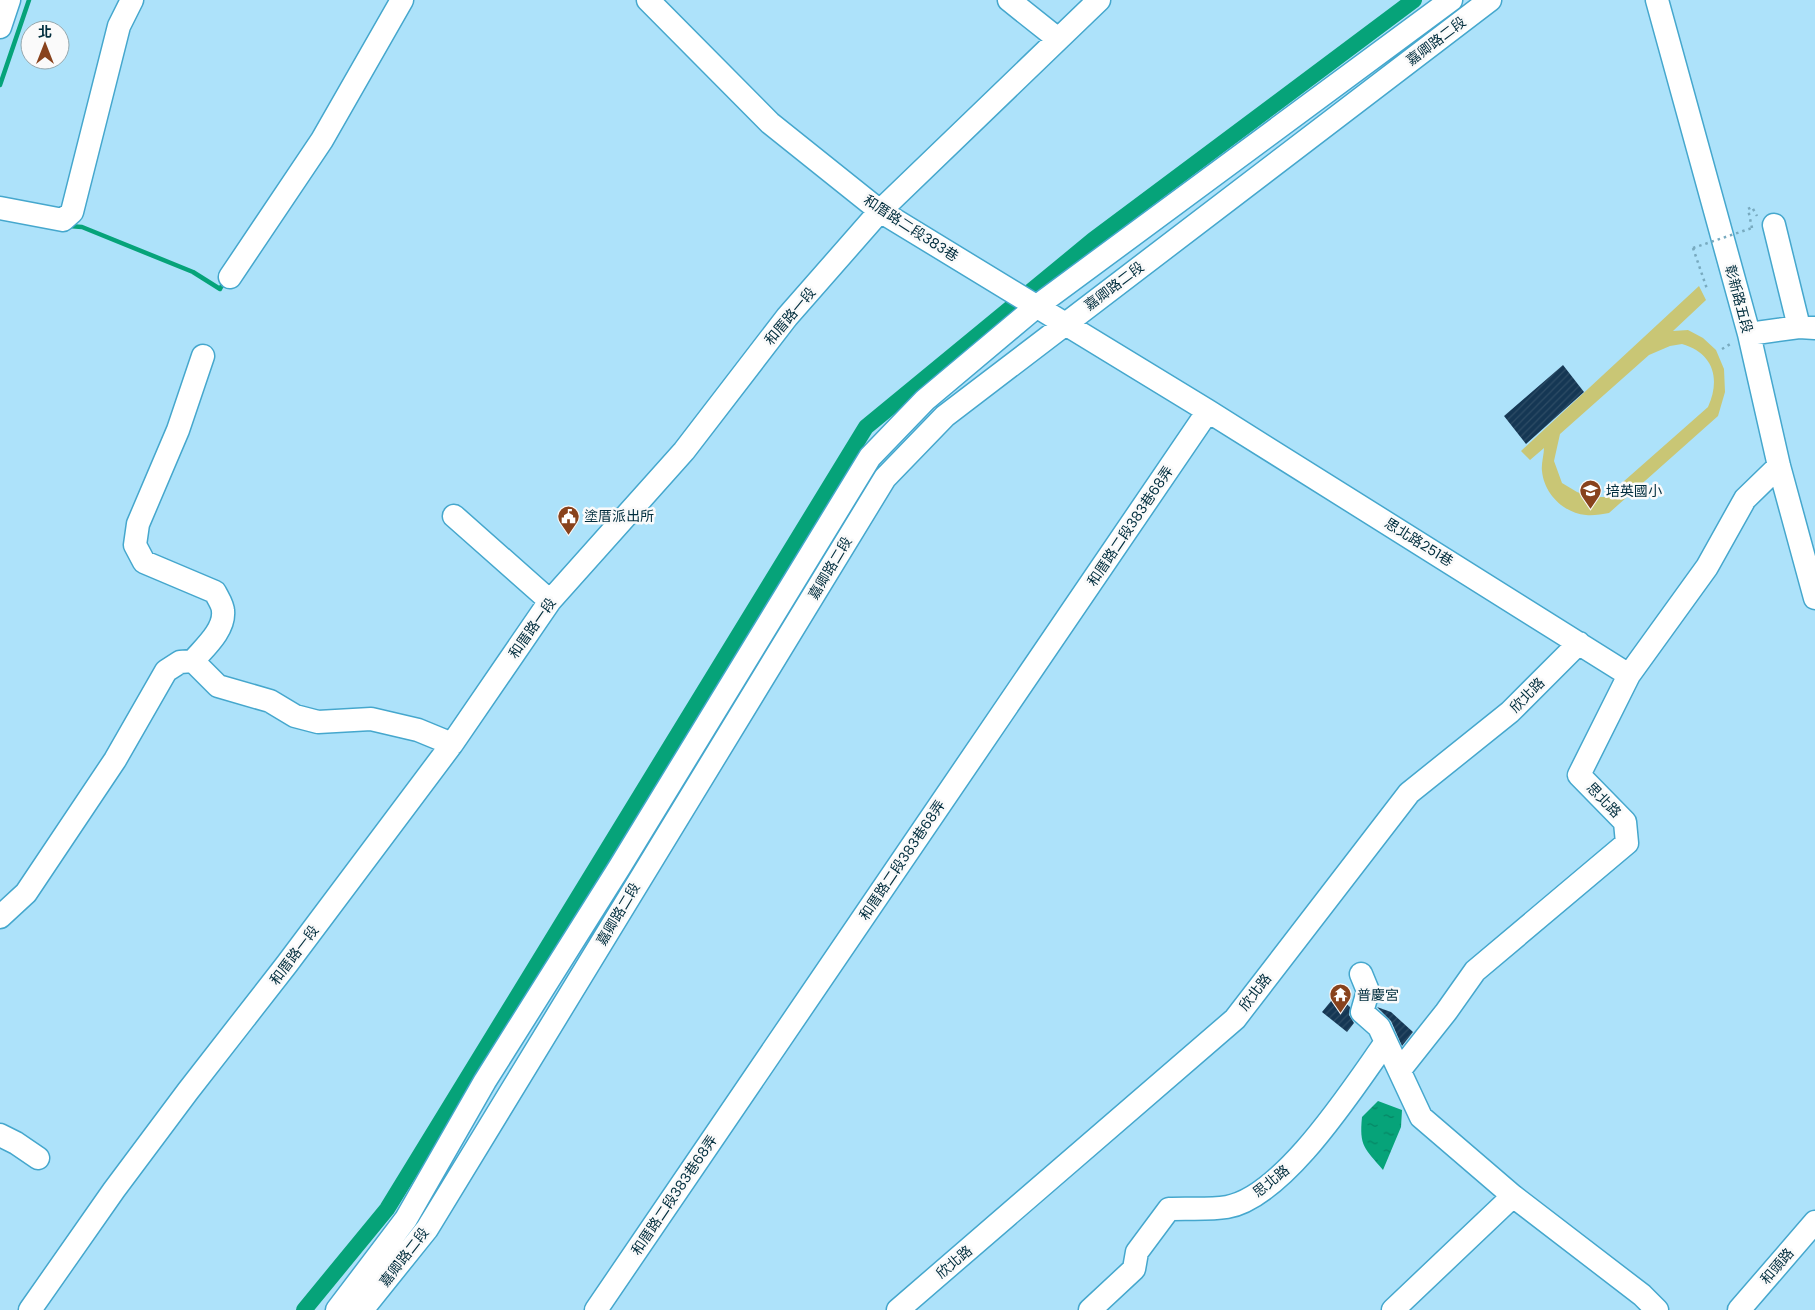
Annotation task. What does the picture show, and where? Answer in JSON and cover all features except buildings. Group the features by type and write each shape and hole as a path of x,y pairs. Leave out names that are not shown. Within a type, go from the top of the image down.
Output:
{"street":[{"path":"0,27 9,0"},
{"path":"0,208 63,220 72,212 120,26 132,0"},
{"path":"230,276 322,140 402,0"},
{"name":"和厝路二段383巷","path":"648,0 770,123 880,211 1208,411"},
{"path":"1009,0 1058,39"},
{"name":"和厝路一段","path":"30,1310 114,1190 452,744 550,601 684,451 787,317 880,211 1099,0"},
{"name":"嘉卿路二段","path":"337,1310 406,1219 485,1081 619,868 870,457 1026,300 1451,0"},
{"name":"嘉卿路二段","path":"362,1310 427,1230 885,478 944,416 1490,0"},
{"name":"彰新路五段","path":"1657,0 1748,334 1779,466 1813,585"},
{"path":"1748,334 1807,327 1767,222"},
{"path":"0,918 26,893 116,760 166,671 180,662 193,661 215,636 222,619 224,610 215,592 144,562 135,545 138,524 178,430 204,356"},
{"name":"思北路251巷","path":"1208,411 1629,675"},
{"name":"和厝路二段383巷68弄","path":"596,1310 1208,411"},
{"name":"思北路","path":"1400,1070 1446,1012 1475,971 1626,843 1625,822 1579,775 1629,675 1707,567 1745,499 1779,466"},
{"path":"454,516 550,601"},
{"name":"欣北路","path":"898,1310 1235,1019 1409,793 1510,712 1579,643"},
{"path":"193,661 218,686 270,701 295,716 318,722 370,719 418,730 452,744"},
{"path":"1361,974 1368,991 1362,1012 1379,1027 1421,1117 1513,1196 1642,1295 1657,1310"},
{"name":"思北路","path":"1090,1310 1134,1269 1136,1252 1169,1209 1227,1207 1255,1196 1282,1174 1345,1101 1386,1042"},
{"path":"0,1135 38,1158"},
{"path":"1393,1310 1513,1196"},
{"name":"和頭路","path":"1739,1310 1815,1222"}],"path":[{"path":"1707,289 1693,248 1752,228 1748,209 1752,207 1767,222"}],"shaded area":[{"path":"1699,286 1706,300 1673,331 1688,330 1703,338 1716,350 1724,369 1725,392 1718,416 1609,513 1586,515 1562,506 1546,487 1542,468 1544,448 1530,460 1521,451","holes":["1682,344 1693,348 1707,360 1712,368 1714,386 1708,407 1606,497 1591,497 1577,492 1562,483 1554,461 1560,434 1649,355 1670,346"]}],"water":[{"path":"1378,1101 1402,1110 1401,1127 1383,1170 1368,1151 1361,1135 1362,1117"}],"waterway":[{"path":"0,85 29,0"},
{"path":"304,1310 387,1209 866,427 1093,240 1414,0"},
{"path":"69,226 82,227 193,272 220,289 225,280"}],"place":[{"name":"培英國小","path":"1590,510"},
{"name":"塗厝派出所","path":"568,535"},
{"name":"普慶宮","path":"1341,1014"}]}
